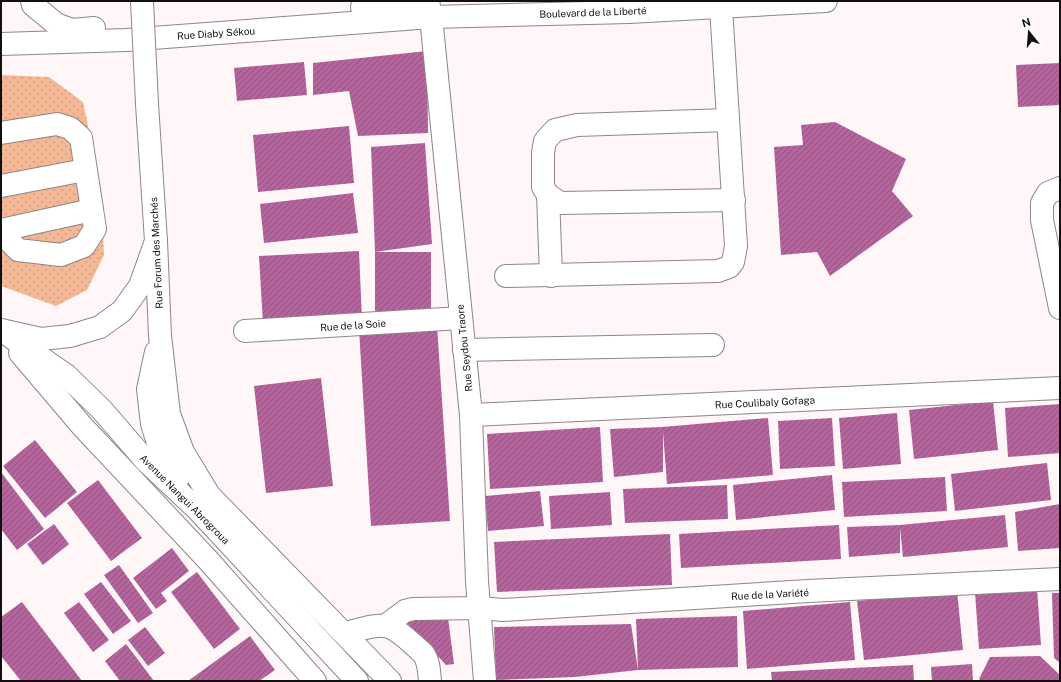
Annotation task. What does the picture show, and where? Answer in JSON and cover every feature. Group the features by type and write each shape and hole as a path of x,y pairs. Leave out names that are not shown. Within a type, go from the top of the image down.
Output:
{"street":[{"path":"32,1 33,4 56,24 72,30 429,4"},
{"name":"Rue Forum des Marchés","path":"142,1 160,336 169,414 204,502"},
{"name":"Boulevard de la Liberté","path":"429,4 605,12 826,1"},
{"name":"Rue Diaby Sékou","path":"1,44 126,40 429,4"},
{"name":"Rue Seydou Traore","path":"429,4 471,416 477,580 485,681"},
{"path":"506,276 718,271 729,267 733,262 736,246 734,200 721,6"},
{"path":"551,276 548,195 544,187 543,153 545,141 555,130 577,125 728,120"},
{"path":"1,133 57,124 70,128 81,138 95,229 84,246 61,255 18,250 1,231 92,210"},
{"path":"1,186 85,170"},
{"path":"1060,188 1048,193 1042,203 1042,220 1060,308"},
{"path":"548,195 560,203 734,200"},
{"path":"1,330 41,339 70,336 100,327 122,311 140,286 156,241"},
{"name":"Rue de la Soie","path":"245,331 461,318"},
{"path":"1,330 82,426 208,560 315,681"},
{"name":"Avenue Nangui Abrogroua","path":"1,330 66,376 102,410 146,461 204,502 345,633 390,681"},
{"path":"464,350 713,345"},
{"name":"Rue Coulibaly Gofaga","path":"471,416 1060,388"},
{"name":"Avenue Nangui Abrogroua","path":"204,502 358,681"},
{"name":"Rue de la Variété","path":"385,626 405,611 413,609 479,608 503,610 808,591 1060,578"},
{"path":"345,633 375,626 385,626 395,630 423,653 429,667 430,681"}],"shaded area":[{"path":"1,75 49,77 83,102 101,188 104,255 87,290 56,306 1,286"}],"building":[{"path":"427,51 428,133 358,136 349,91 313,95 313,63"},
{"path":"304,62 307,95 237,101 234,68"},
{"path":"1060,63 1060,105 1018,107 1016,65"},
{"path":"835,122 906,159 892,191 913,216 830,276 817,252 781,255 774,147 803,145 801,125"},
{"path":"349,126 354,183 258,192 253,135"},
{"path":"425,143 432,244 375,252 371,147"},
{"path":"353,193 358,233 264,243 260,204"},
{"path":"359,251 362,319 263,324 259,256"},
{"path":"375,252 431,252 431,316 375,316"},
{"path":"437,325 450,521 371,526 359,329"},
{"path":"321,378 333,486 266,493 254,386"},
{"path":"993,401 998,450 914,459 909,410"},
{"path":"1060,404 1060,453 1008,457 1005,408"},
{"path":"897,413 901,464 843,469 839,418"},
{"path":"768,418 773,475 667,484 663,432 663,472 614,477 610,429 662,427"},
{"path":"832,418 835,466 780,469 778,421"},
{"path":"600,427 603,482 490,489 487,434"},
{"path":"35,440 77,492 45,518 3,466"},
{"path":"1047,463 1051,500 955,511 951,474"},
{"path":"1,472 44,529 17,550 1,529"},
{"path":"832,475 835,510 736,520 733,485"},
{"path":"945,477 947,511 844,517 842,482"},
{"path":"98,480 142,538 111,561 67,503"},
{"path":"727,485 728,519 625,523 623,489"},
{"path":"540,491 544,526 488,531 485,496"},
{"path":"610,492 612,525 551,529 549,496"},
{"path":"1060,504 1060,548 1018,551 1015,512"},
{"path":"1005,515 1008,547 903,557 900,528 900,553 849,557 847,527 900,525"},
{"path":"54,524 69,544 43,565 27,544"},
{"path":"839,525 841,559 681,568 679,534"},
{"path":"670,534 672,585 497,592 494,542"},
{"path":"172,548 189,571 161,593 167,601 156,609 133,578"},
{"path":"119,565 153,613 138,623 104,575"},
{"path":"197,572 240,629 214,649 171,592"},
{"path":"101,582 131,621 113,634 84,594"},
{"path":"1037,588 1041,645 979,649 975,592"},
{"path":"957,591 963,650 864,660 857,601"},
{"path":"1052,593 1060,593 1060,663 1054,658"},
{"path":"22,602 82,681 21,681 1,656 1,617"},
{"path":"79,602 109,640 93,652 64,613"},
{"path":"850,602 855,660 747,669 743,611"},
{"path":"447,610 454,664 446,665 406,622"},
{"path":"737,616 738,667 638,670 636,619"},
{"path":"631,624 638,670 575,677 496,680 494,627"},
{"path":"145,627 165,653 148,666 128,640"},
{"path":"250,636 275,670 259,681 188,681"},
{"path":"126,644 154,681 120,681 105,661"},
{"path":"1040,656 1060,675 1060,681 981,681 979,679 990,657"},
{"path":"972,664 973,681 932,681 931,667"},
{"path":"913,665 914,681 772,681 771,672"}]}
